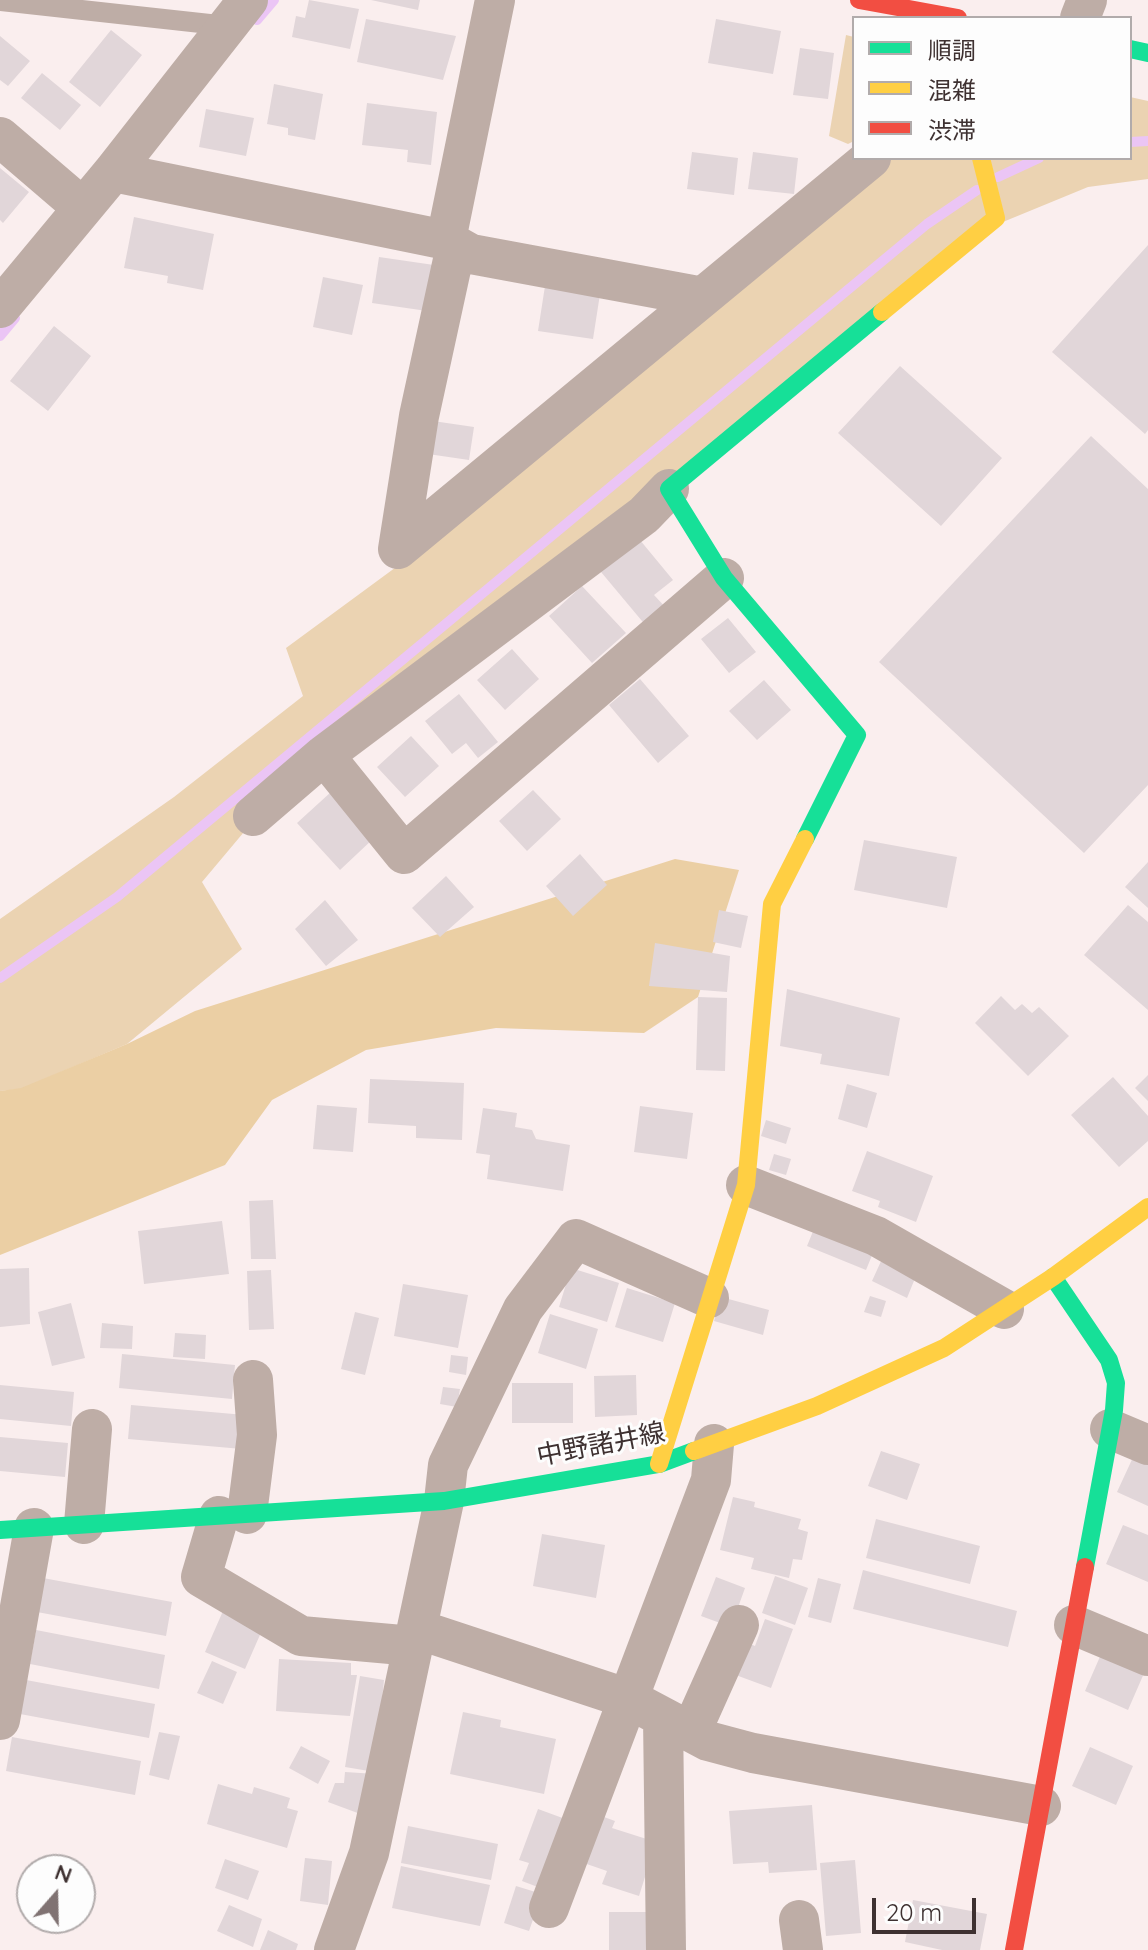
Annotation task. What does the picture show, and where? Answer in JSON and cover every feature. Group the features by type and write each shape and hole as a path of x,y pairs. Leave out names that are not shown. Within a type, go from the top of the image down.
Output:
{"street":[{"path":"495,0 419,416 398,549 869,160"},
{"path":"859,0 945,16"},
{"path":"0,308 113,172 238,13"},
{"path":"0,137 83,208"},
{"path":"253,816 324,755 644,515 669,489 996,218 982,160"},
{"path":"113,172 451,243 471,254 703,297"},
{"path":"659,1464 746,1185 772,904 857,735 724,578 669,489"},
{"path":"324,755 404,854 724,578"},
{"path":"746,1185 876,1236 1004,1309"},
{"name":"中野諸井線","path":"17,1529 444,1501 659,1464 817,1406 944,1348 1053,1277 1148,1207"},
{"path":"334,1950 369,1853 444,1501 448,1465 523,1309 576,1239 709,1298"},
{"path":"1014,1950 1116,1383 1109,1360 1053,1277"},
{"path":"253,1380 257,1435 233,1515 201,1577 301,1636 415,1638 661,1716 708,1741 753,1753 1041,1806"},
{"path":"84,1524 92,1429"},
{"path":"1110,1429 1148,1445"},
{"path":"666,1950 661,1716 711,1480 714,1444"},
{"path":"0,1720 17,1529"},
{"path":"549,1908 661,1716 739,1625"},
{"path":"1074,1625 1148,1656"}],"lane":[{"path":"0,1 238,13"}],"shaded area":[{"path":"846,35 852,36 852,142 848,144 829,136"},
{"path":"1132,97 1148,101 1148,179 1088,187 981,231 270,801 202,882 242,949 127,1044 21,1089 0,1091 0,919 174,797 303,696 286,648 422,548 882,160 1132,160"},
{"path":"675,859 739,870 698,997 644,1033 496,1028 366,1050 272,1100 225,1165 0,1255 0,1091 21,1088 127,1044 195,1011"}],"building":[{"path":"309,0 359,9 350,49 292,37 296,16 305,18"},
{"path":"371,0 420,0 418,10"},
{"path":"366,19 456,36 443,80 357,62"},
{"path":"716,19 781,31 773,74 708,63"},
{"path":"111,30 142,55 100,107 69,82"},
{"path":"0,36 30,61 8,86 0,80"},
{"path":"800,48 834,53 828,99 793,95"},
{"path":"42,73 81,105 60,130 21,98"},
{"path":"274,84 323,94 315,140 288,135 288,128 267,124"},
{"path":"367,103 437,112 431,165 407,162 408,150 362,145"},
{"path":"206,109 254,118 246,156 199,147"},
{"path":"692,152 738,158 734,195 687,189"},
{"path":"753,152 798,158 794,194 748,189"},
{"path":"0,168 29,192 3,223 0,220"},
{"path":"134,217 214,234 203,290 167,283 168,276 124,268"},
{"path":"1148,245 1148,430 1145,434 1052,352"},
{"path":"379,257 434,265 427,311 372,303"},
{"path":"323,277 363,285 352,335 313,327"},
{"path":"545,286 600,294 593,339 538,331"},
{"path":"54,326 91,356 48,411 10,381"},
{"path":"900,366 1002,458 941,526 838,433"},
{"path":"433,421 474,427 469,460 428,454"},
{"path":"1091,436 1148,489 1148,785 1084,853 879,662"},
{"path":"635,534 673,580 654,595 668,610 647,627 596,566"},
{"path":"582,586 626,633 592,663 549,616"},
{"path":"728,618 756,652 729,673 701,639"},
{"path":"512,649 539,679 505,710 477,680"},
{"path":"640,679 689,736 658,763 609,705"},
{"path":"764,680 791,710 757,740 729,711"},
{"path":"459,694 498,742 478,758 466,743 452,754 425,721"},
{"path":"411,736 439,766 405,797 377,767"},
{"path":"533,790 561,819 527,851 499,821"},
{"path":"331,792 374,838 340,870 297,823"},
{"path":"864,840 957,857 947,908 854,890"},
{"path":"580,854 607,885 573,916 546,886"},
{"path":"1148,862 1148,908 1125,887"},
{"path":"446,876 474,907 440,937 412,908"},
{"path":"325,900 358,940 326,966 295,929"},
{"path":"1128,905 1148,922 1148,1010 1084,955"},
{"path":"719,910 748,916 741,948 713,942"},
{"path":"655,943 730,956 727,992 649,986"},
{"path":"787,989 900,1018 889,1076 820,1064 822,1054 780,1046"},
{"path":"1001,996 1015,1010 1022,1004 1032,1013 1039,1007 1069,1036 1028,1076 975,1023"},
{"path":"698,997 727,998 725,1071 696,1070"},
{"path":"1148,1075 1148,1101 1135,1088"},
{"path":"1113,1077 1148,1116 1148,1141 1119,1167 1071,1115"},
{"path":"370,1079 464,1083 462,1140 416,1138 416,1126 368,1123"},
{"path":"847,1084 877,1093 867,1128 838,1119"},
{"path":"317,1105 357,1108 353,1152 313,1149"},
{"path":"640,1106 693,1113 687,1159 634,1152"},
{"path":"483,1108 517,1113 515,1127 532,1130 536,1139 570,1145 563,1191 487,1179 490,1155 476,1153"},
{"path":"766,1120 791,1128 786,1144 761,1136"},
{"path":"867,1151 933,1176 916,1222 878,1207 880,1201 852,1191"},
{"path":"774,1154 791,1159 786,1175 769,1170"},
{"path":"273,1200 276,1259 251,1259 249,1201"},
{"path":"222,1221 229,1274 144,1284 138,1231"},
{"path":"816,1224 875,1248 866,1270 807,1246"},
{"path":"882,1259 918,1271 907,1298 872,1281"},
{"path":"29,1268 30,1324 0,1327 0,1269"},
{"path":"571,1268 619,1283 607,1322 559,1307"},
{"path":"271,1270 274,1329 249,1330 247,1271"},
{"path":"403,1284 468,1295 458,1348 394,1336"},
{"path":"627,1288 675,1303 663,1342 615,1327"},
{"path":"870,1296 886,1301 881,1317 864,1312"},
{"path":"721,1297 769,1310 763,1335 714,1321"},
{"path":"71,1303 85,1358 52,1366 38,1312"},
{"path":"355,1312 379,1318 365,1375 341,1369"},
{"path":"550,1314 598,1329 586,1369 538,1353"},
{"path":"102,1323 133,1326 132,1349 100,1348"},
{"path":"175,1333 206,1335 205,1359 173,1357"},
{"path":"122,1354 235,1365 232,1399 119,1388"},
{"path":"451,1355 468,1357 466,1375 449,1372"},
{"path":"636,1375 637,1415 595,1417 594,1376"},
{"path":"512,1383 573,1383 573,1423 512,1423"},
{"path":"0,1385 74,1392 71,1426 0,1419"},
{"path":"443,1387 460,1389 457,1407 440,1404"},
{"path":"131,1405 245,1415 242,1449 128,1439"},
{"path":"0,1437 68,1443 65,1477 0,1471"},
{"path":"881,1451 920,1464 907,1500 868,1486"},
{"path":"1135,1453 1148,1459 1148,1506 1117,1492"},
{"path":"733,1497 755,1502 754,1507 801,1519 798,1529 808,1532 802,1560 793,1559 789,1578 751,1569 754,1558 720,1550"},
{"path":"876,1519 980,1546 970,1584 866,1558"},
{"path":"1123,1525 1148,1535 1148,1582 1106,1564"},
{"path":"542,1534 605,1545 596,1598 533,1586"},
{"path":"863,1570 1017,1611 1008,1647 853,1609"},
{"path":"775,1576 808,1588 795,1625 762,1613"},
{"path":"716,1577 745,1588 731,1627 701,1616"},
{"path":"43,1578 172,1602 166,1636 37,1612"},
{"path":"818,1578 841,1584 831,1623 808,1617"},
{"path":"223,1611 263,1628 245,1669 205,1652"},
{"path":"765,1619 793,1629 771,1688 733,1674 745,1642 755,1646"},
{"path":"36,1630 165,1655 159,1689 30,1664"},
{"path":"1102,1652 1145,1671 1128,1710 1085,1691"},
{"path":"279,1659 351,1663 351,1675 357,1675 350,1716 276,1711"},
{"path":"212,1661 237,1672 223,1704 197,1693"},
{"path":"360,1676 384,1680 375,1772 345,1767"},
{"path":"26,1680 155,1704 149,1738 20,1714"},
{"path":"463,1712 501,1720 500,1727 556,1739 544,1794 450,1774"},
{"path":"159,1732 180,1736 169,1780 149,1775"},
{"path":"12,1737 141,1761 135,1795 6,1771"},
{"path":"301,1746 330,1761 318,1784 289,1768"},
{"path":"1090,1747 1133,1766 1116,1805 1072,1786"},
{"path":"345,1772 376,1774 363,1815 328,1802 335,1783 344,1783"},
{"path":"218,1784 252,1794 254,1787 290,1798 287,1808 298,1811 287,1848 207,1824"},
{"path":"812,1805 817,1870 769,1873 768,1862 733,1864 729,1811"},
{"path":"538,1809 568,1820 543,1889 522,1881 529,1863 519,1860"},
{"path":"593,1813 615,1821 612,1828 656,1842 639,1896 602,1884 607,1871 578,1861"},
{"path":"408,1826 498,1844 491,1880 401,1863"},
{"path":"305,1858 332,1861 328,1905 300,1901"},
{"path":"225,1859 259,1871 248,1900 215,1888"},
{"path":"855,1860 861,1933 826,1936 820,1863"},
{"path":"401,1866 490,1885 480,1926 392,1908"},
{"path":"516,1886 542,1894 529,1931 504,1923"},
{"path":"913,1900 987,1914 980,1950 942,1950 905,1942"},
{"path":"229,1905 262,1919 253,1947 217,1931"},
{"path":"609,1912 648,1912 647,1950 609,1950"},
{"path":"268,1930 298,1944 296,1950 260,1950"}],"waterway":[{"path":"257,20 274,0"},
{"path":"1132,142 1148,141"},
{"path":"998,177 1035,160"},
{"path":"0,978 117,897 927,224 977,190"},
{"path":"0,336 15,318"}],"traffic: fast":[{"path":"1132,49 1148,53"},
{"path":"805,839 857,735 724,578 669,489 882,312"},
{"path":"1053,1277 1109,1360 1116,1383 1114,1410 1085,1567"},
{"path":"0,1530 444,1501 659,1464 694,1451"}],"traffic: slow":[{"path":"882,312 996,218 982,160"},
{"path":"659,1464 746,1185 772,904 805,839"},
{"path":"694,1451 817,1406 944,1348 1053,1277 1148,1207"}],"traffic: jam":[{"path":"859,0 947,16"},
{"path":"1014,1950 1085,1567"}]}
